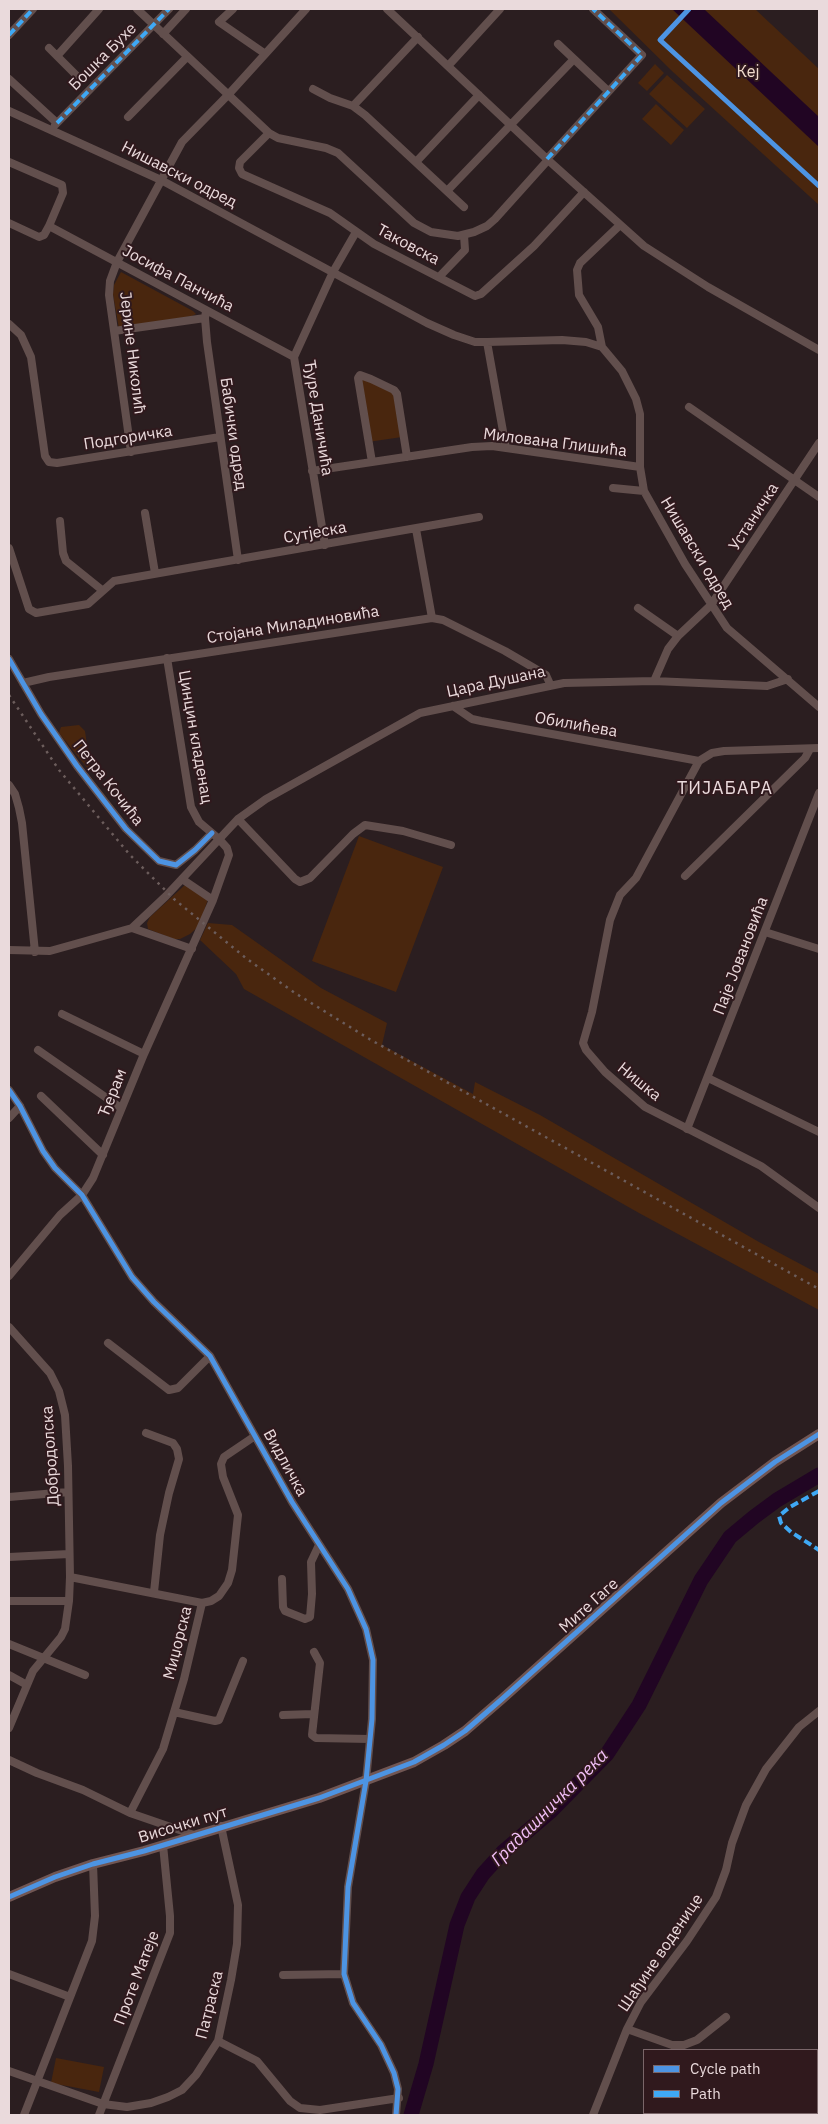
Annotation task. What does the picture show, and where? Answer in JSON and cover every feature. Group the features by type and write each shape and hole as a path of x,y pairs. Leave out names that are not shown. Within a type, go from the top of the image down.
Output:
{"main road":[{"name":"Мите Гаге","path":"366,1781 414,1762 465,1731 597,1616 721,1503 759,1473 819,1434"},
{"name":"Височки пут","path":"9,1897 55,1877 93,1864 319,1798 366,1781"}],"street":[{"path":"9,35 33,9"},
{"path":"57,56 100,9"},
{"path":"137,9 269,133 278,138 326,148 338,153 414,223 438,234 464,235 478,231 491,223 642,55 593,9"},
{"name":"Бошка Бухе","path":"55,126 169,9"},
{"name":"Бошка Бухе","path":"163,34 186,9"},
{"path":"233,9 219,22 264,53"},
{"name":"Јерине Николић","path":"131,452 109,295 110,281 117,262 182,142 228,95 264,53 306,9"},
{"path":"387,9 644,246 680,270 819,350"},
{"path":"448,66 500,9"},
{"path":"354,106 418,37"},
{"path":"558,44 608,91"},
{"path":"49,48 76,75"},
{"path":"128,117 187,57"},
{"path":"447,191 574,59"},
{"path":"9,79 55,126"},
{"path":"313,89 330,98 354,106 464,207"},
{"path":"416,162 479,95"},
{"name":"Нишавски одред","path":"9,113 55,126 161,180 442,331 463,339 487,342 562,340 586,342 602,347"},
{"name":"Таковска","path":"269,133 240,162 239,168 242,174 330,213 388,252 475,296 481,294 534,246 584,192"},
{"path":"9,162 62,185 63,193 44,235 39,236 9,223"},
{"name":"Нишавски одред","path":"620,225 580,263 576,279 579,295 598,327 602,347 622,371 636,399 641,421 640,467 644,490 685,564 711,605 734,634 819,705"},
{"name":"Јосифа Панчића","path":"48,226 117,262 205,315 294,357"},
{"path":"333,272 356,232"},
{"path":"439,277 465,250 464,235"},
{"name":"Ђуре Даничића","path":"326,545 294,357 333,272"},
{"name":"Јосифа Панчића","path":"114,332 205,315"},
{"name":"Бабички одред","path":"205,315 238,560"},
{"name":"Подгоричка","path":"9,324 21,335 31,357 45,456 48,462 56,463 220,437"},
{"path":"487,342 506,448"},
{"path":"372,462 358,378 360,375 394,390 397,394 407,457"},
{"path":"689,407 819,497"},
{"name":"Устаничка","path":"654,681 668,649 678,636 711,605 819,443"},
{"name":"Милована Глишића","path":"312,471 472,447 506,448 640,467"},
{"name":"Нишавски одред","path":"613,488 644,490"},
{"path":"145,513 155,573"},
{"name":"Сутјеска","path":"9,548 29,609 33,612 86,605 92,602 102,590 114,581 479,517"},
{"path":"60,521 66,561 102,590"},
{"path":"416,529 432,618"},
{"path":"638,608 678,636"},
{"name":"Стојана Миладиновића","path":"23,683 48,677 167,658 432,618 443,620 470,633 546,674 550,684"},
{"name":"Цинцин кладенац","path":"167,658 191,807 199,822 219,839"},
{"name":"Петра Кочића","path":"9,659 41,714 77,766 126,829 159,861 176,865 212,833"},
{"name":"Цара Душана","path":"132,928 238,820 266,799 420,713 550,684 592,681 654,681 767,686 788,679"},
{"name":"Обилићева","path":"453,706 472,719 481,722 699,761"},
{"path":"685,876 805,758 810,748"},
{"path":"699,761 712,753 724,751 819,748"},
{"name":"Нишка","path":"699,761 636,878 620,895 610,920 592,1012 583,1043 586,1050 605,1072 636,1100 761,1166 819,1208"},
{"path":"9,785 15,794 22,823 34,952"},
{"name":"Паје Јовановића","path":"688,1129 819,793"},
{"path":"238,820 300,882 310,878 353,834 365,825 403,831 451,845"},
{"path":"182,879 213,900 229,855 227,848 219,839"},
{"name":"Ђерам","path":"9,1276 55,1221 82,1195 93,1178 144,1054 213,900"},
{"path":"9,950 34,952 72,946 132,928 192,949"},
{"path":"765,932 819,949"},
{"path":"62,1014 144,1054"},
{"path":"38,1050 121,1108"},
{"path":"708,1078 819,1132"},
{"name":"Видличка","path":"9,1090 20,1106 47,1156 55,1168 82,1195 132,1276 154,1302 210,1356 292,1502 348,1589 360,1613 370,1641 374,1674 366,1781 348,1887 344,1974 353,2003 385,2052 394,2074 399,2098"},
{"path":"41,1096 103,1155"},
{"path":"9,1118 20,1106"},
{"name":"Добродолска","path":"9,1327 50,1374 60,1391 65,1415 70,1577 65,1630 61,1638 33,1671 9,1728"},
{"path":"108,1343 169,1390 178,1388 210,1356"},
{"path":"146,1433 173,1444 177,1449 179,1459 169,1493 160,1536 154,1592"},
{"name":"Миџорска","path":"130,1813 163,1749 202,1603 211,1601 223,1591 230,1577 238,1515 223,1477 221,1464 224,1456 255,1436"},
{"path":"9,1497 68,1492"},
{"path":"282,1579 283,1608 285,1611 305,1618 310,1617 312,1594 311,1562 319,1545"},
{"path":"9,1557 69,1554"},
{"path":"70,1577 154,1592 202,1603"},
{"path":"9,1601 69,1601"},
{"path":"9,1644 85,1675"},
{"path":"314,1652 320,1664 311,1734 314,1738 370,1739"},
{"path":"174,1712 215,1721 219,1720 243,1661"},
{"path":"9,1675 26,1685"},
{"name":"Шађине воденице","path":"596,2114 627,2029 641,2002 687,1941 716,1897 726,1870 732,1843 746,1805 766,1769 799,1727 819,1711"},
{"path":"284,1714 313,1714"},
{"path":"9,1760 88,1792 130,1813 194,1834"},
{"name":"Патраска","path":"9,2071 103,2104 127,2107 138,2106 175,2094 182,2090 196,2075 218,2041 232,1980 238,1924 238,1905 221,1826"},
{"name":"Проте Матеје","path":"99,2115 170,1933 163,1845"},
{"path":"24,2115 94,1934 93,1864"},
{"path":"9,1974 70,1996"},
{"path":"283,1974 344,1974"},
{"path":"627,2029 672,2045 684,2045 697,2040 726,2017"},
{"path":"218,2041 257,2061 265,2068 290,2101 300,2108 320,2110 399,2098 396,2115"}],"green space":[{"name":"Кеј","path":"609,9 755,9 819,69 819,205 673,72"},
{"path":"655,64 664,73 647,91 638,83"},
{"path":"667,75 705,109 687,128 649,94"},
{"path":"656,104 684,130 671,145 642,119"},
{"path":"121,272 196,314 119,329 113,294 114,285"},
{"path":"358,372 394,393 402,437 368,442"},
{"path":"79,725 85,731 90,766 88,769 59,733 61,727"},
{"path":"359,836 443,867 396,992 312,961"},
{"path":"186,884 208,899 199,926 190,934 180,939 174,939 148,929 147,923 150,917"},
{"path":"208,923 232,925 321,988 387,1023 382,1045 473,1094 475,1082 540,1115 759,1242 819,1274 819,1310 639,1213 244,989 236,974 200,940"},
{"path":"56,2058 104,2067 99,2092 51,2083"}],"shaded area":[{"path":"672,9 704,9 819,117 819,147"}],"waterway":[{"name":"Градашничка река","path":"411,2115 426,2064 457,1925 468,1897 483,1874 503,1852 551,1811 607,1754 639,1705 701,1580 730,1537 777,1500 819,1475"}],"railway":[{"path":"9,695 59,770 130,855 174,899 247,959 295,993 371,1040 819,1289"}],"marked path":[{"path":"9,35 33,9"},
{"path":"57,123 169,9"},
{"path":"547,159 642,55 593,9"},
{"path":"819,1491 790,1507 779,1516 781,1523 791,1532 819,1550"}],"cycle path":[{"path":"689,9 660,40 819,186"},
{"path":"9,659 41,714 77,766 126,829 159,861 176,865 212,833"},
{"path":"9,1090 20,1106 43,1151 55,1168 82,1195 132,1277 154,1302 210,1356 292,1502 348,1589 366,1629 373,1660 372,1719 366,1781 348,1887 344,1974 353,2003 381,2045 394,2073 398,2089 396,2115"},
{"path":"9,1897 55,1877 93,1864 144,1851 319,1798 414,1762 444,1745 465,1731 502,1699 721,1503 775,1462 819,1434"}],"district":[{"name":"ТИЈАБАРА","path":"725,789"}]}
